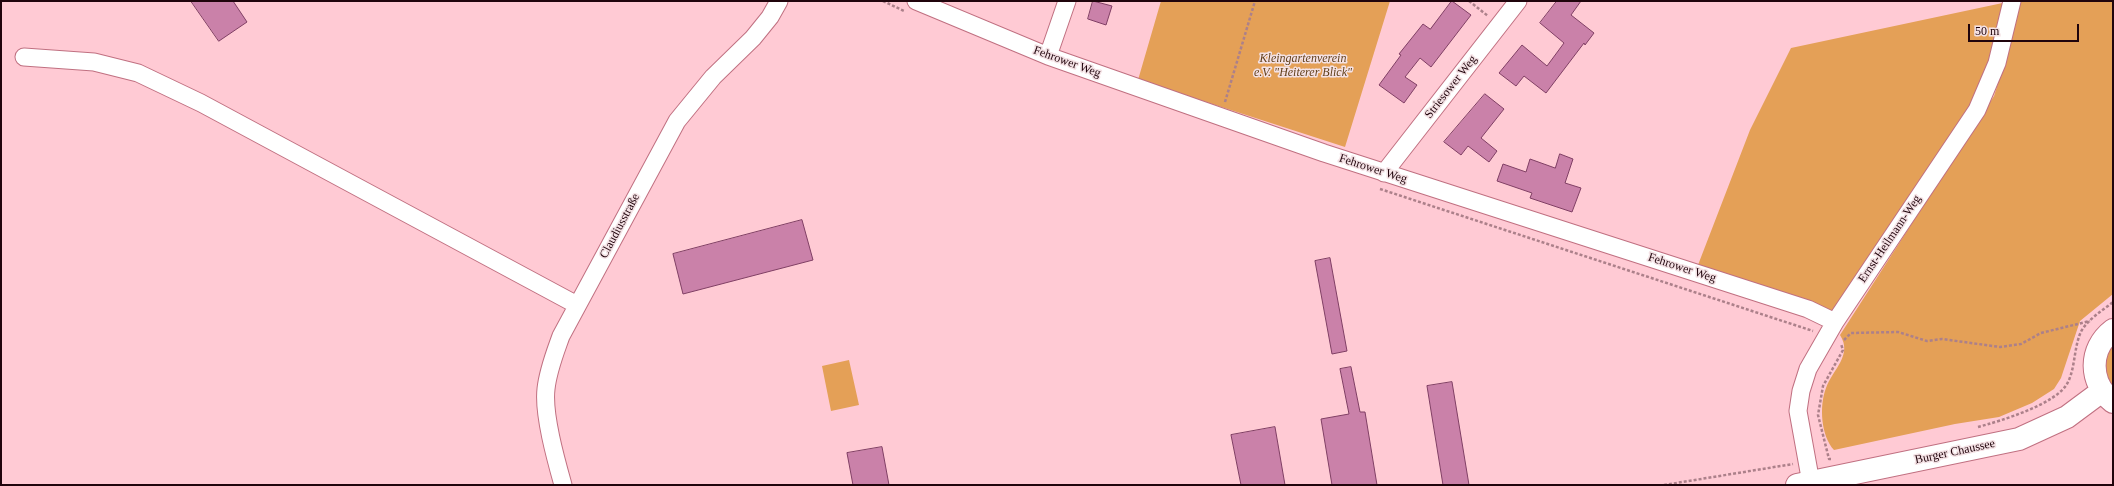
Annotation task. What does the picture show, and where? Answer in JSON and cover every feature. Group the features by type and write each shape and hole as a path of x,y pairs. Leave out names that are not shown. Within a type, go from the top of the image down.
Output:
{"main road":[{"path":"2108,396 2094,373 2095,355 2101,342 2113,330"},
{"name":"Burger Chaussee","path":"1804,484 2019,439 2108,396"}],"street":[{"name":"Claudiusstraße","path":"563,485 547,414 546,390 550,369 561,336 677,121 708,83 752,38 770,16 779,1"},
{"path":"1048,56 1066,1"},
{"name":"Striesower Weg","path":"1384,173 1518,1"},
{"name":"Ernst-Heilmann-Weg","path":"1804,484 1806,462 1798,411 1801,390 1808,369 1831,328 1977,110 1996,63 2012,1"},
{"name":"Fehrower Weg","path":"912,7 1221,117 1384,173 1808,309 1831,328"},
{"path":"24,57 94,62 138,73 201,102 577,305"}],"path":[{"path":"883,1 912,7"},
{"path":"1221,117 1255,1"},
{"path":"1469,1 1500,25"},
{"path":"1379,189 1831,328"},
{"path":"1974,429 2029,410 2057,394 2068,383 2080,333 2090,321 2113,302"},
{"path":"1829,459 1818,415 1823,386 1843,350 1840,343 1851,333 1898,332 1927,341 1942,339 2000,346 2021,344 2041,333 2090,321"},
{"path":"1664,485 1837,458"}],"green space":[{"name":"Kleingartenverein e.V. \"Heiterer Blick\"","path":"1161,1 1390,1 1345,147 1138,80"},
{"path":"2012,1 1997,63 1835,322 1698,265 1750,130 1791,48"},
{"path":"2018,1 2113,1 2113,294 2080,321 2061,378 2054,389 2032,403 1999,417 1955,424 1834,450 1826,437 1822,420 1822,403 1829,381 1843,356 1843,342 1840,335 1994,96 2005,61"},
{"path":"2113,341 2113,389 2105,371 2105,360"},
{"path":"849,360 859,405 831,411 822,366"}],"building":[{"path":"191,1 233,1 247,22 219,41"},
{"path":"1093,1 1112,6 1106,25 1088,19"},
{"path":"1452,1 1471,15 1431,67 1420,58 1405,77 1417,85 1404,103 1379,85 1401,55 1399,54 1423,24 1430,29"},
{"path":"1557,1 1581,1 1571,15 1594,33 1585,45 1584,43 1546,93 1524,76 1516,86 1499,73 1522,45 1547,66 1564,43 1540,23"},
{"path":"1485,94 1504,109 1481,138 1497,151 1489,162 1468,146 1461,155 1444,142"},
{"path":"1560,154 1573,159 1565,183 1581,188 1572,212 1530,198 1532,193 1497,181 1503,164 1526,172 1530,159 1555,168"},
{"path":"802,220 813,260 683,294 673,254"},
{"path":"1330,258 1347,351 1332,354 1315,261"},
{"path":"1351,367 1360,412 1365,412 1377,485 1332,485 1321,419 1349,414 1340,369"},
{"path":"1452,382 1469,485 1443,485 1427,386"},
{"path":"1275,427 1285,485 1241,485 1231,435"},
{"path":"882,447 889,485 853,485 847,453"}]}
